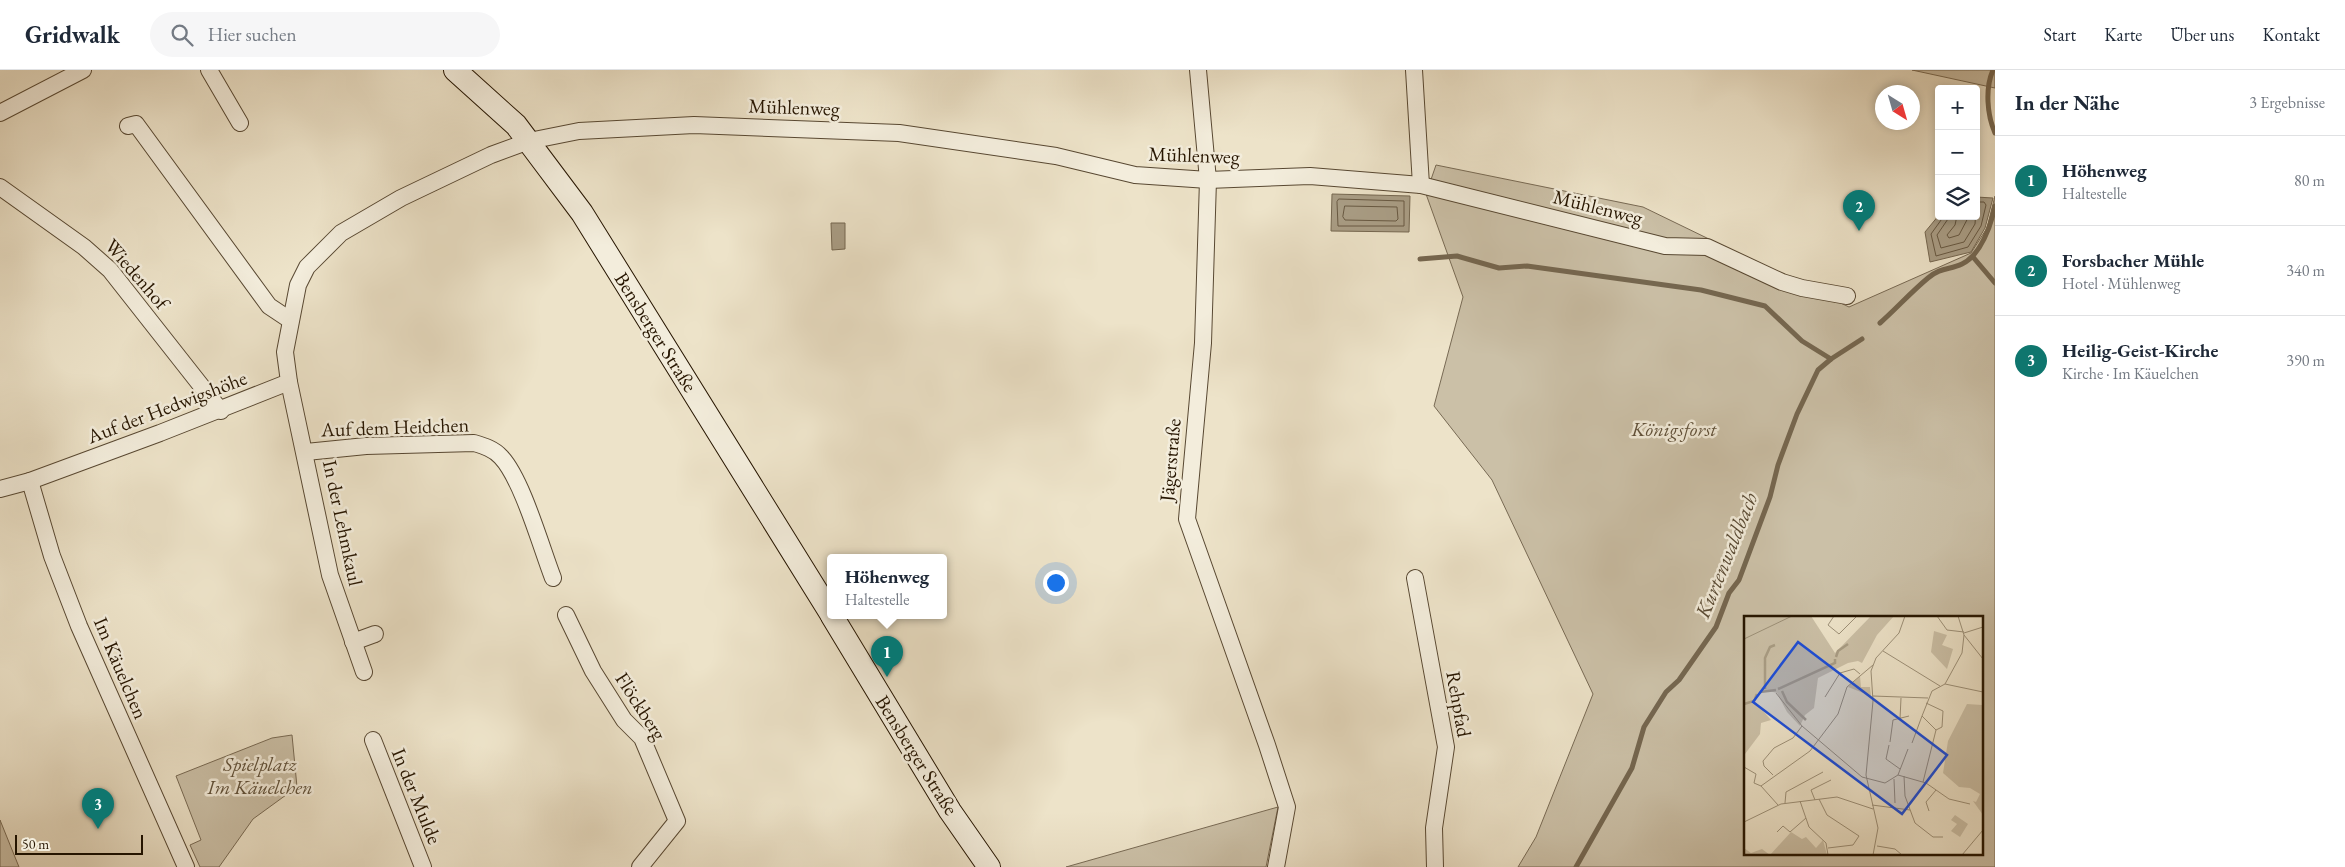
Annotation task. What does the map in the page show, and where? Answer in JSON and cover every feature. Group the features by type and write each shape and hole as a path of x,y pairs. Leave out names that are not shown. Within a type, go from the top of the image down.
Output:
{"main road":[{"name":"Bensberger Straße","path":"455,70 504,113 529,141 587,221 827,609"},
{"name":"Bensberger Straße","path":"833,619 950,811 989,867"}],"street":[{"path":"0,113 84,70"},
{"path":"209,70 240,123"},
{"name":"Jägerstraße","path":"1198,70 1208,180 1202,343 1187,519 1267,745 1286,808 1276,867"},
{"path":"1414,70 1421,185"},
{"path":"128,126 136,124 269,306 290,320"},
{"name":"Mühlenweg","path":"529,141 579,132 694,125 899,133 1056,156 1135,175 1208,180 1310,176 1421,185 1665,246 1707,247 1782,282 1802,288 1847,296"},
{"path":"289,382 285,352 290,320 298,285 307,267 341,233 401,198 491,155 529,141"},
{"name":"Wiedenhof","path":"0,187 84,247 110,270 221,411"},
{"name":"Auf der Hedwigshöhe","path":"0,489 30,481 221,411 289,382"},
{"name":"In der Lehmkaul","path":"289,382 306,452 330,574 364,672"},
{"name":"Auf dem Heidchen","path":"306,452 366,446 474,443 489,448 501,457 518,484 553,578"},
{"name":"Im Käuelchen","path":"30,481 52,556 79,626 186,867"},
{"name":"Rehpfad","path":"1415,578 1446,747 1434,828 1435,867"},
{"name":"Flöckberg","path":"566,615 594,671 624,720 642,738 677,821 640,867"},
{"path":"353,642 375,634"},
{"name":"In der Mulde","path":"372,740 423,867"}],"green space":[{"path":"1912,70 1995,70 1995,88"},
{"name":"Königsforst","path":"1436,165 1643,207 1849,307 1971,253 1987,228 1995,196 1995,867 1518,867 1536,837 1593,694 1492,480 1434,406 1463,297 1426,194"},
{"name":"Spielplatz Im Käuelchen","path":"292,735 297,787 253,819 219,867 200,867 190,845 201,840 176,776 272,738"},
{"path":"1278,807 1266,867 1066,867"},
{"path":"0,820 19,867 0,867"}],"water":[{"path":"1332,194 1410,196 1409,232 1331,231"},
{"path":"1980,197 1993,198 1985,228 1971,252 1930,262 1925,232 1935,220 1980,220"},
{"path":"831,223 845,223 845,249 832,250"}],"waterway":[{"name":"Kurtenwaldbach","path":"1993,70 1990,77 1988,102 1990,118 1995,133"},
{"name":"Kurtenwaldbach","path":"1880,323 1933,274 1962,264 1975,254 1988,230 1995,206"},
{"path":"1420,259 1457,256 1499,268 1527,266 1701,290 1765,306 1802,341 1831,359"},
{"path":"1973,257 1995,283"},
{"name":"Kurtenwaldbach","path":"1576,867 1632,768 1644,727 1666,692 1679,680 1716,627 1729,593 1739,580 1770,497 1778,465 1797,414 1818,370 1831,359 1862,339"}],"place":[{"name":"Forsbacher Mühle","path":"1859,231"},
{"name":"Höhenweg","path":"887,677"},
{"name":"Heilig-Geist-Kirche","path":"98,829"}]}
